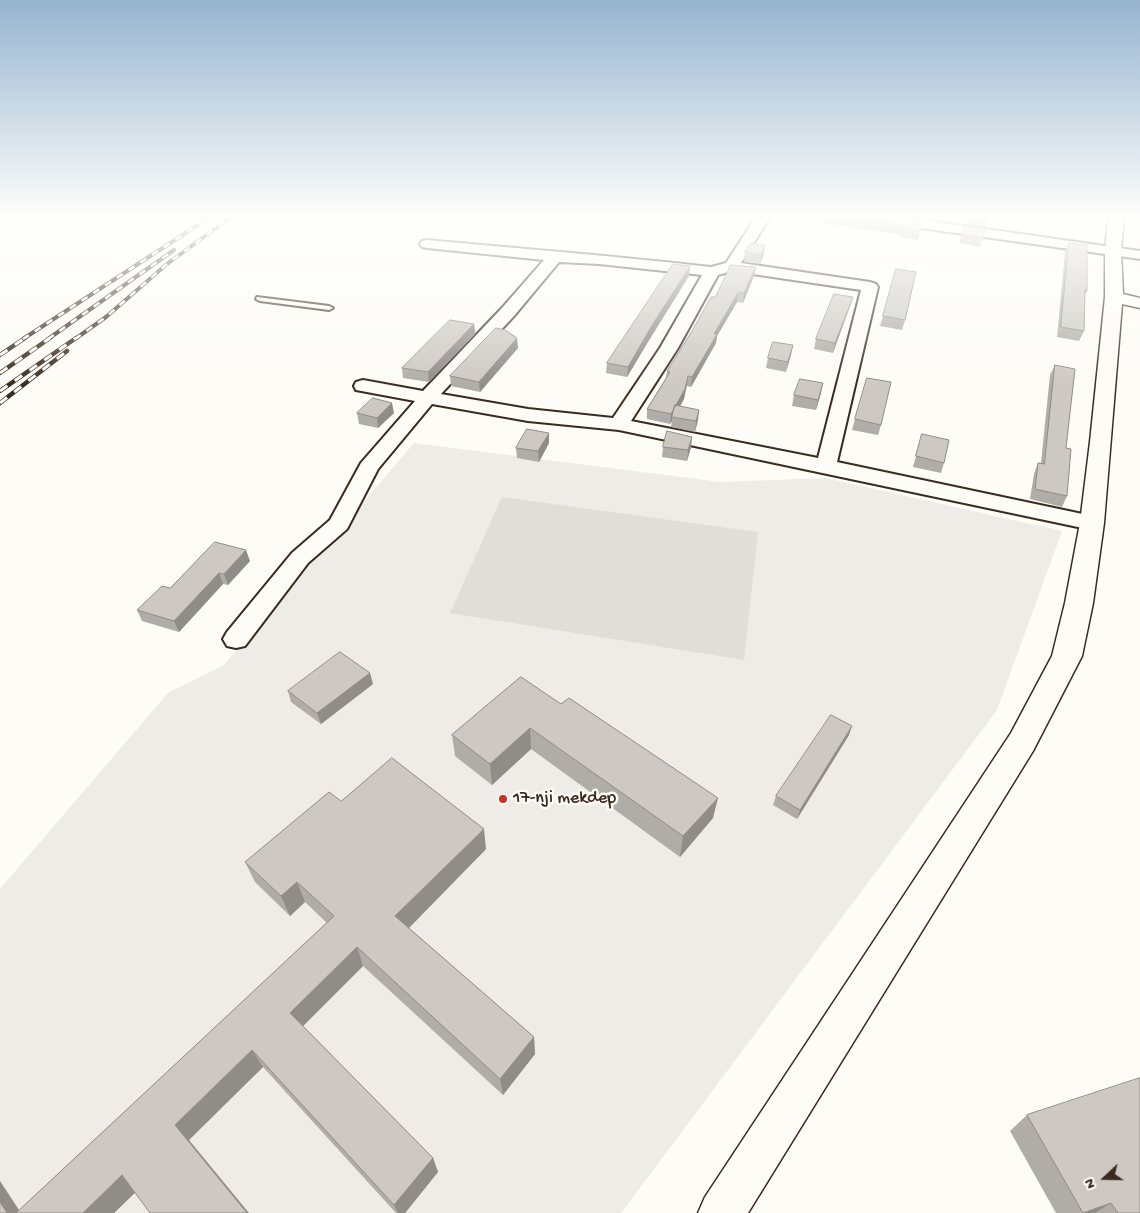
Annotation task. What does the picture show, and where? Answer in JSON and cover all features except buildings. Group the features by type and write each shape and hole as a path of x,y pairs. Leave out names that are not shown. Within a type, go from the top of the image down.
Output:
{"street":[{"path":"236,639 300,558 339,524 368,467 428,397 508,312 541,274"},
{"path":"618,424 669,348 711,274"},
{"path":"781,274 870,287 826,466"},
{"path":"721,1213 1022,742 1067,656 1079,603 1127,300 1126,274"},
{"path":"363,386 528,415 618,424 1092,523"}],"lane":[{"path":"260,299 329,308"}],"shaded area":[{"name":"17-nji mekdep","path":"414,443 720,482 826,478 1062,531 997,710 621,1213 0,1213 0,889 169,692 223,666"},
{"path":"502,497 758,532 744,660 450,613"}],"railway":[{"path":"23,339 123,274"},
{"path":"48,339 141,274"},
{"path":"75,339 106,317 156,274"},
{"path":"0,355 25,338"},
{"path":"0,373 50,338"},
{"path":"0,391 76,338"},
{"path":"0,403 67,351"}],"place":[{"name":"17-nji mekdep","path":"503,799"}]}
